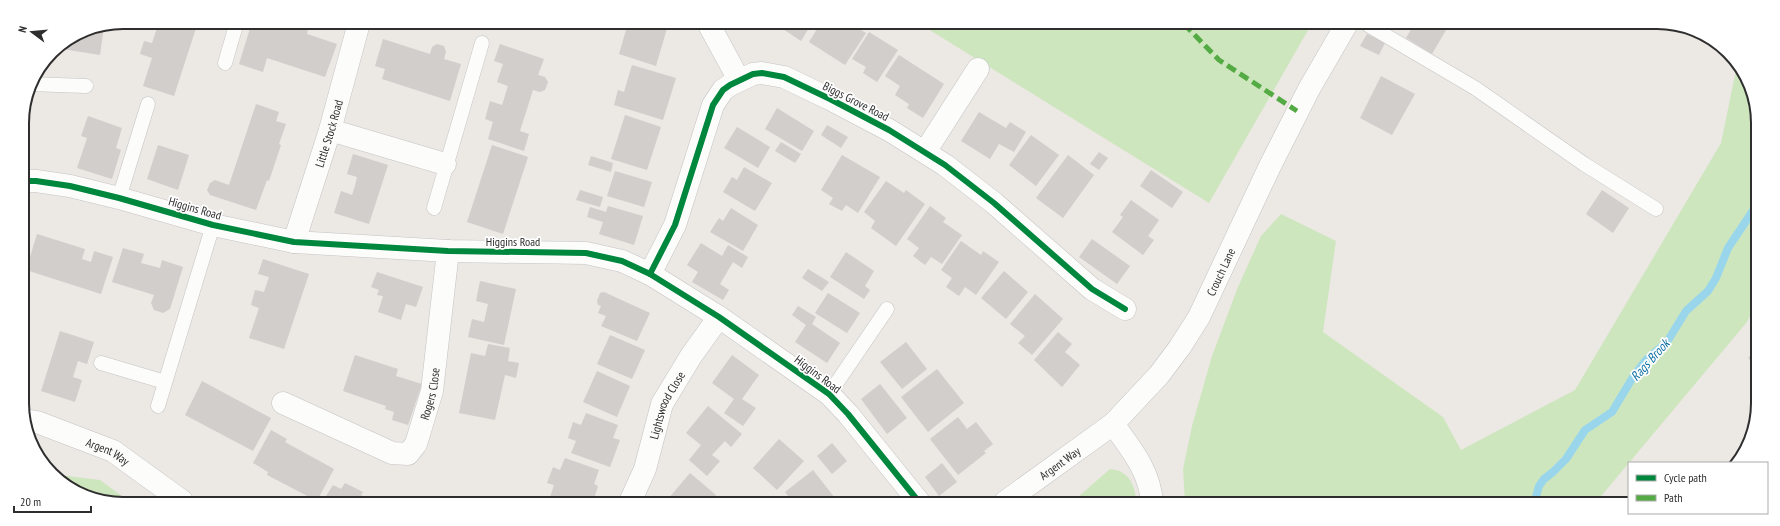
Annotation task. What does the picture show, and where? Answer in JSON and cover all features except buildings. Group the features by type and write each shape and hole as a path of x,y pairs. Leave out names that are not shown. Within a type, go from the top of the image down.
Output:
{"street":[{"name":"Little Stock Road","path":"294,242 330,130 357,29"},
{"path":"711,29 738,80"},
{"name":"Crouch Lane","path":"1113,424 1159,375 1180,347 1199,317 1277,152 1309,89 1344,29"},
{"path":"925,152 978,68"},
{"name":"Biggs Grove Road","path":"650,274 677,218 713,105 723,90 738,80 753,74 762,73 784,77 889,130 925,152 994,203 1092,289 1124,309"},
{"path":"330,130 445,164"},
{"name":"Higgins Road","path":"29,181 52,182 119,198 213,225 294,242 448,251 586,253 622,261 650,274 719,317 829,394 848,414 915,497"},
{"name":"Rogers Close","path":"283,403 392,453 408,454 416,444 432,391 448,251"},
{"name":"Lightswood Close","path":"632,497 646,469 662,404 691,356 719,317"},
{"name":"Argent Way","path":"31,421 38,422 113,451 176,497"},
{"path":"1113,424 1145,471 1151,489 1152,497"},
{"name":"Argent Way","path":"1012,497 1113,424"}],"lane":[{"path":"225,63 235,29"},
{"path":"1375,29 1475,88 1584,164 1656,209"},
{"path":"434,208 445,164 482,43"},
{"path":"37,84 86,86"},
{"path":"119,198 148,104"},
{"name":"Higgins Road","path":"158,406 213,225"},
{"path":"829,394 887,309"},
{"path":"101,363 165,382"}],"green space":[{"path":"928,29 1309,29 1209,203"},
{"path":"1736,72 1746,93 1751,116 1751,314 1747,322 1630,462 1628,462 1628,464 1600,497 1185,497 1183,469 1192,426 1212,356 1238,287 1261,236 1281,214 1336,241 1323,332 1443,417 1461,450 1575,390 1721,143"},
{"path":"1110,469 1117,470 1127,476 1130,480 1136,497 1078,497"},
{"path":"63,475 100,480 123,497 98,494 87,490"}],"waterway":[{"name":"Rags Brook","path":"1536,497 1539,486 1544,479 1566,459 1585,430 1612,412 1633,377 1646,360 1667,342 1686,311 1708,291 1716,278 1728,248 1751,214"}],"marked path":[{"path":"1189,29 1219,60 1297,111"}],"cycle path":[{"path":"650,274 675,225 713,105 723,90 730,85 753,74 762,73 784,77 830,99 889,130 945,165 994,203 1092,289 1125,309"},
{"path":"29,181 70,186 119,198 213,225 294,242 448,251 586,253 622,261 650,274 719,317 829,394 848,414 915,497"}]}
